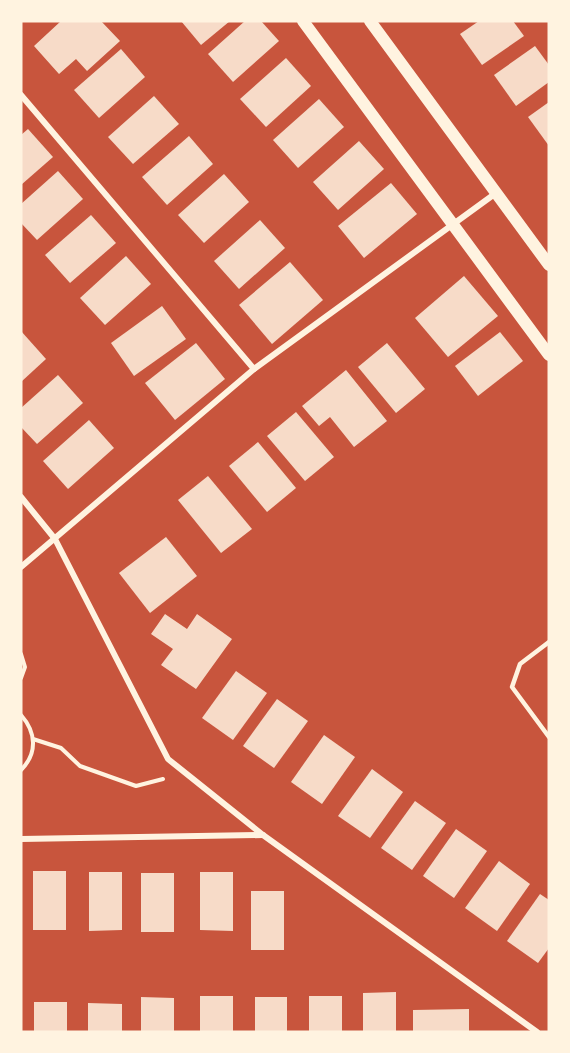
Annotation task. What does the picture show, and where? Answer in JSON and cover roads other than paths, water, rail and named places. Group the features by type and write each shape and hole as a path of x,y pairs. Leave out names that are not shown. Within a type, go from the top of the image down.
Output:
{"main road":[{"path":"303,21 548,353"},
{"path":"370,21 549,265"}],"street":[{"path":"21,96 254,369"},
{"path":"21,567 254,369 454,226 496,193"},
{"path":"21,497 55,538 168,759 263,836 537,1032"},
{"path":"21,839 263,836"}],"lane":[{"path":"549,642 520,664 512,687 549,737"}]}
